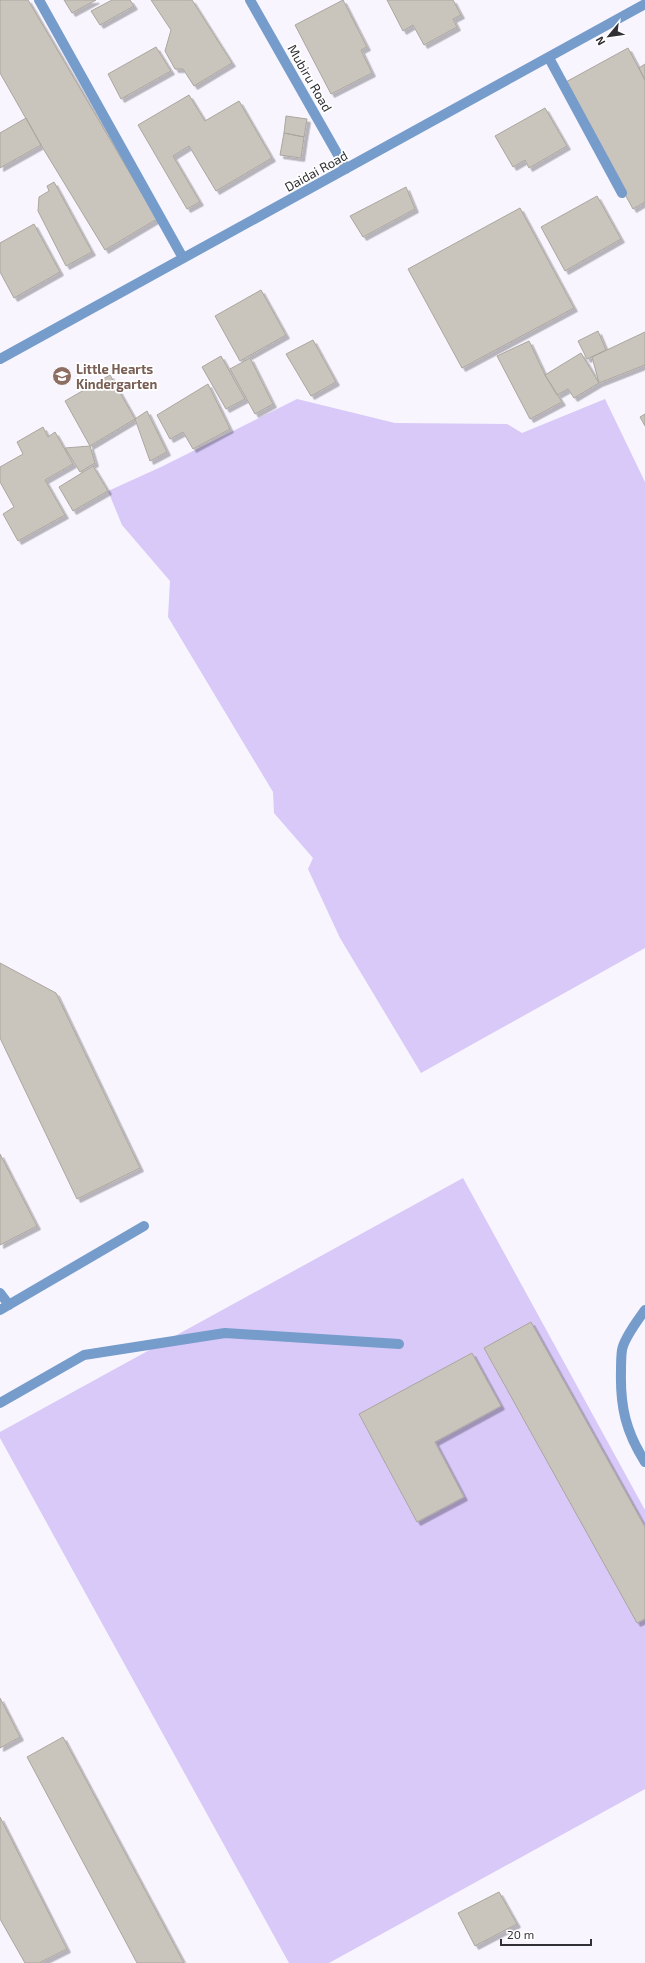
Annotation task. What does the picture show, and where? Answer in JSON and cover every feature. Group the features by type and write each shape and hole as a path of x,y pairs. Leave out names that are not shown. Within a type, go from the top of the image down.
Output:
{"street":[{"path":"39,0 184,258"},
{"name":"Mubiru Road","path":"250,0 346,169"},
{"name":"Daidai Road","path":"0,359 645,4"},
{"path":"549,58 622,193"},
{"path":"0,1310 144,1226"},
{"path":"0,1294 9,1305"},
{"path":"645,1310 635,1324 622,1349 620,1386 624,1418 636,1447 645,1462"},
{"path":"0,1403 84,1355 225,1333 399,1344"}],"shaded area":[{"path":"297,399 395,423 507,424 522,433 605,399 645,482 645,948 421,1073 340,938 308,869 313,858 274,813 273,792 168,617 170,581 122,525 108,491 161,467"},
{"path":"463,1178 645,1510 645,1789 329,1963 289,1963 0,1438 0,1432"}],"building":[{"path":"0,0 28,0 157,219 105,250 41,145 0,73"},
{"path":"64,0 96,0 72,13"},
{"path":"112,0 130,0 134,6 100,25 91,11"},
{"path":"151,0 192,0 232,63 194,86 183,69 175,69 165,51 171,30"},
{"path":"343,0 367,47 361,50 372,73 331,94 295,25"},
{"path":"387,0 453,0 461,15 453,19 457,27 424,45 413,25 403,31"},
{"path":"156,47 171,71 121,99 108,74"},
{"path":"628,48 645,80 645,202 633,209 564,83"},
{"path":"645,64 645,80 639,68"},
{"path":"189,95 205,121 239,101 272,158 216,191 189,146 173,156 200,202 187,209 138,125"},
{"path":"545,108 567,146 529,168 525,160 513,167 495,136"},
{"path":"286,116 307,119 304,137 284,133"},
{"path":"26,118 41,145 0,168 0,133"},
{"path":"284,133 304,137 301,158 280,155"},
{"path":"54,182 92,252 66,266 38,211 39,197 49,191 47,186"},
{"path":"406,187 415,209 363,237 350,216"},
{"path":"597,196 621,239 565,271 541,227"},
{"path":"520,208 574,308 462,368 408,269"},
{"path":"34,224 60,272 14,298 0,272 0,243"},
{"path":"261,290 286,335 240,361 215,316"},
{"path":"598,331 606,350 587,359 578,341"},
{"path":"645,332 645,365 599,383 592,357"},
{"path":"313,340 336,382 311,396 286,354"},
{"path":"529,341 545,375 562,402 530,419 497,356"},
{"path":"581,353 599,383 574,398 568,389 557,395 545,375"},
{"path":"221,356 245,399 226,409 202,367"},
{"path":"250,358 273,404 255,414 230,369"},
{"path":"110,375 135,419 90,446 65,401"},
{"path":"208,384 230,429 193,449 183,432 170,439 157,415"},
{"path":"147,411 167,452 150,461 135,419"},
{"path":"645,414 645,426 640,417"},
{"path":"43,427 48,437 55,432 73,464 45,480 65,515 18,541 3,514 14,507 0,482 0,467 23,454 17,442"},
{"path":"90,446 95,463 80,472 65,448"},
{"path":"93,466 108,491 73,511 59,487"},
{"path":"0,963 56,993 140,1168 77,1199 0,1038"},
{"path":"0,1154 37,1226 0,1245"},
{"path":"531,1322 645,1527 645,1619 637,1623 484,1348"},
{"path":"472,1353 501,1406 435,1442 464,1497 417,1522 359,1414"},
{"path":"0,1698 20,1737 0,1748"},
{"path":"63,1737 184,1963 137,1963 27,1757"},
{"path":"0,1817 67,1949 39,1963 25,1963 0,1919"},
{"path":"499,1892 517,1924 475,1946 458,1913"}],"place":[{"name":"Little Hearts Kindergarten","path":"62,376"}]}
